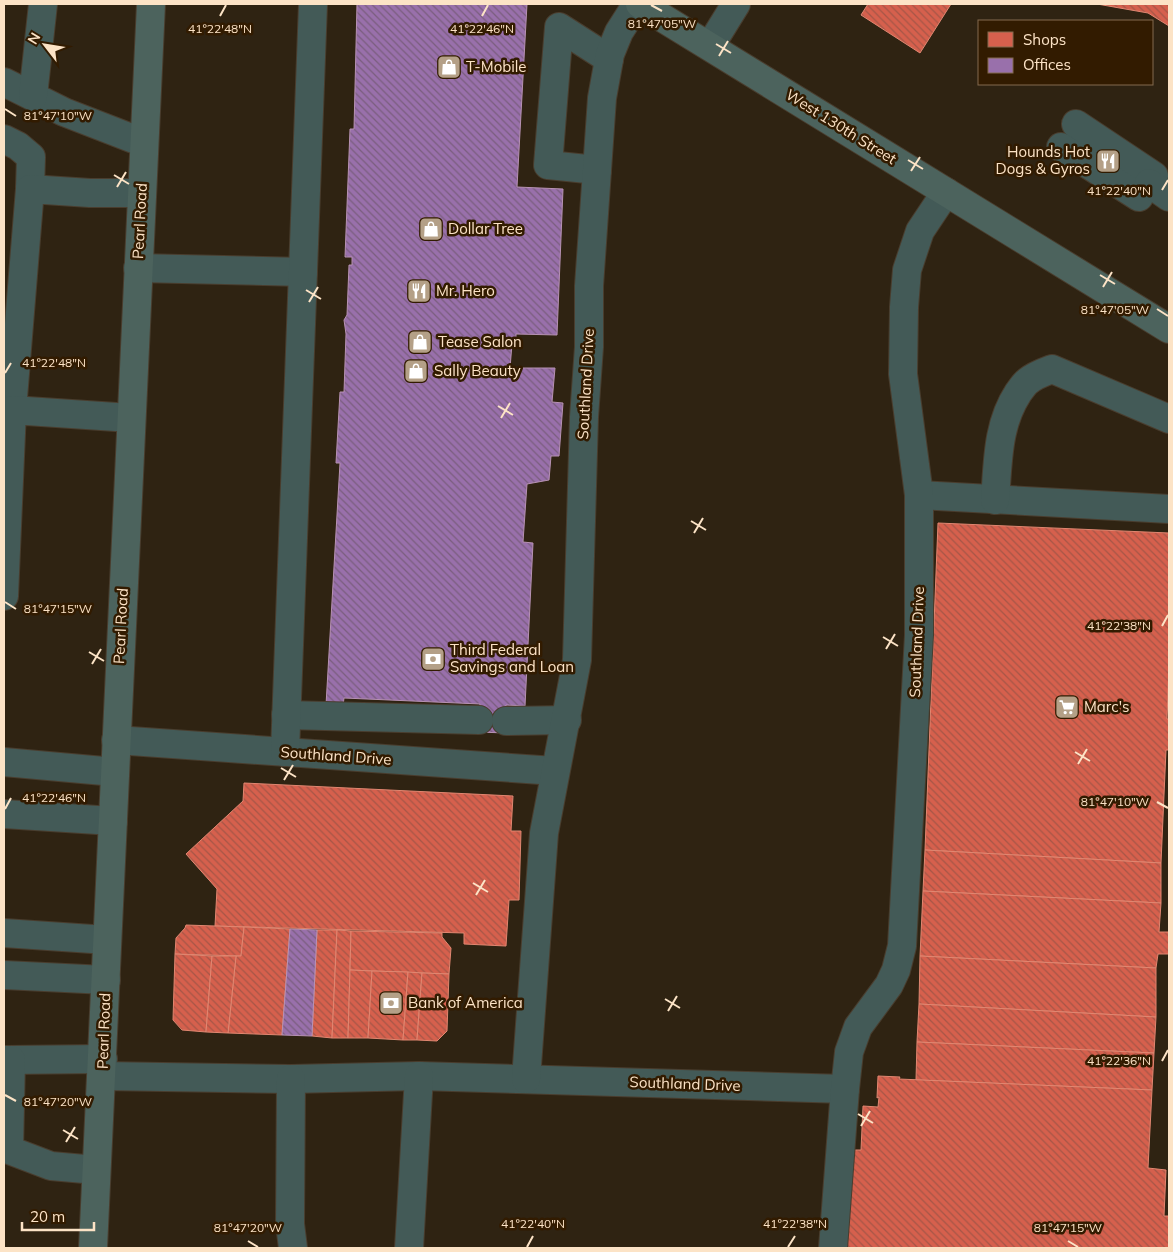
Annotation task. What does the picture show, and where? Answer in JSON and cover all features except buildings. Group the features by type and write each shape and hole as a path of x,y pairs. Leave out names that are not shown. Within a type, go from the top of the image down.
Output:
{"main road":[{"name":"Pearl Road","path":"93,1248 151,4"},
{"name":"West 130th Street","path":"638,4 710,46 1169,329"}],"street":[{"path":"34,96 43,4"},
{"path":"285,752 313,4"},
{"name":"Southland Drive","path":"526,1079 544,833 577,660 584,426 589,347 589,286 602,98 609,60 619,32 638,4"},
{"path":"710,46 736,4"},
{"path":"597,170 548,165 558,27 609,60"},
{"path":"4,82 64,112 144,143"},
{"path":"1076,124 1153,188"},
{"path":"4,138 32,157 8,410 4,596"},
{"path":"1061,147 1153,188"},
{"path":"30,189 142,193"},
{"name":"Southland Drive","path":"833,1248 849,1052 858,1028 889,985 896,970 902,946 918,635 919,495 903,374 904,307 908,270 920,230 946,192"},
{"path":"138,268 303,272"},
{"path":"995,500 1000,445 1005,419 1012,404 1027,382 1040,374 1052,369 1169,419"},
{"path":"8,410 131,418"},
{"path":"919,495 1169,509"},
{"path":"286,715 479,720"},
{"path":"506,720 567,720"},
{"name":"Southland Drive","path":"116,740 555,771"},
{"path":"4,762 115,772"},
{"path":"4,814 113,821"},
{"path":"4,933 107,940"},
{"path":"4,975 106,980"},
{"path":"7,1060 9,1150 51,1166 96,1170"},
{"name":"Southland Drive","path":"7,1060 291,1079 419,1076 845,1089"},
{"path":"409,1248 419,1076"},
{"path":"291,1079 290,1224 293,1248"}],"place":[{"name":"T-Mobile","path":"449,67"},
{"name":"Hounds Hot Dogs & Gyros","path":"1108,161"},
{"name":"Dollar Tree","path":"431,229"},
{"name":"Mr. Hero","path":"419,291"},
{"name":"Tease Salon","path":"420,342"},
{"name":"Sally Beauty","path":"416,371"},
{"name":"Third Federal Savings and Loan","path":"433,659"},
{"name":"Marc's","path":"1067,707"},
{"name":"Bank of America","path":"391,1003"}]}
